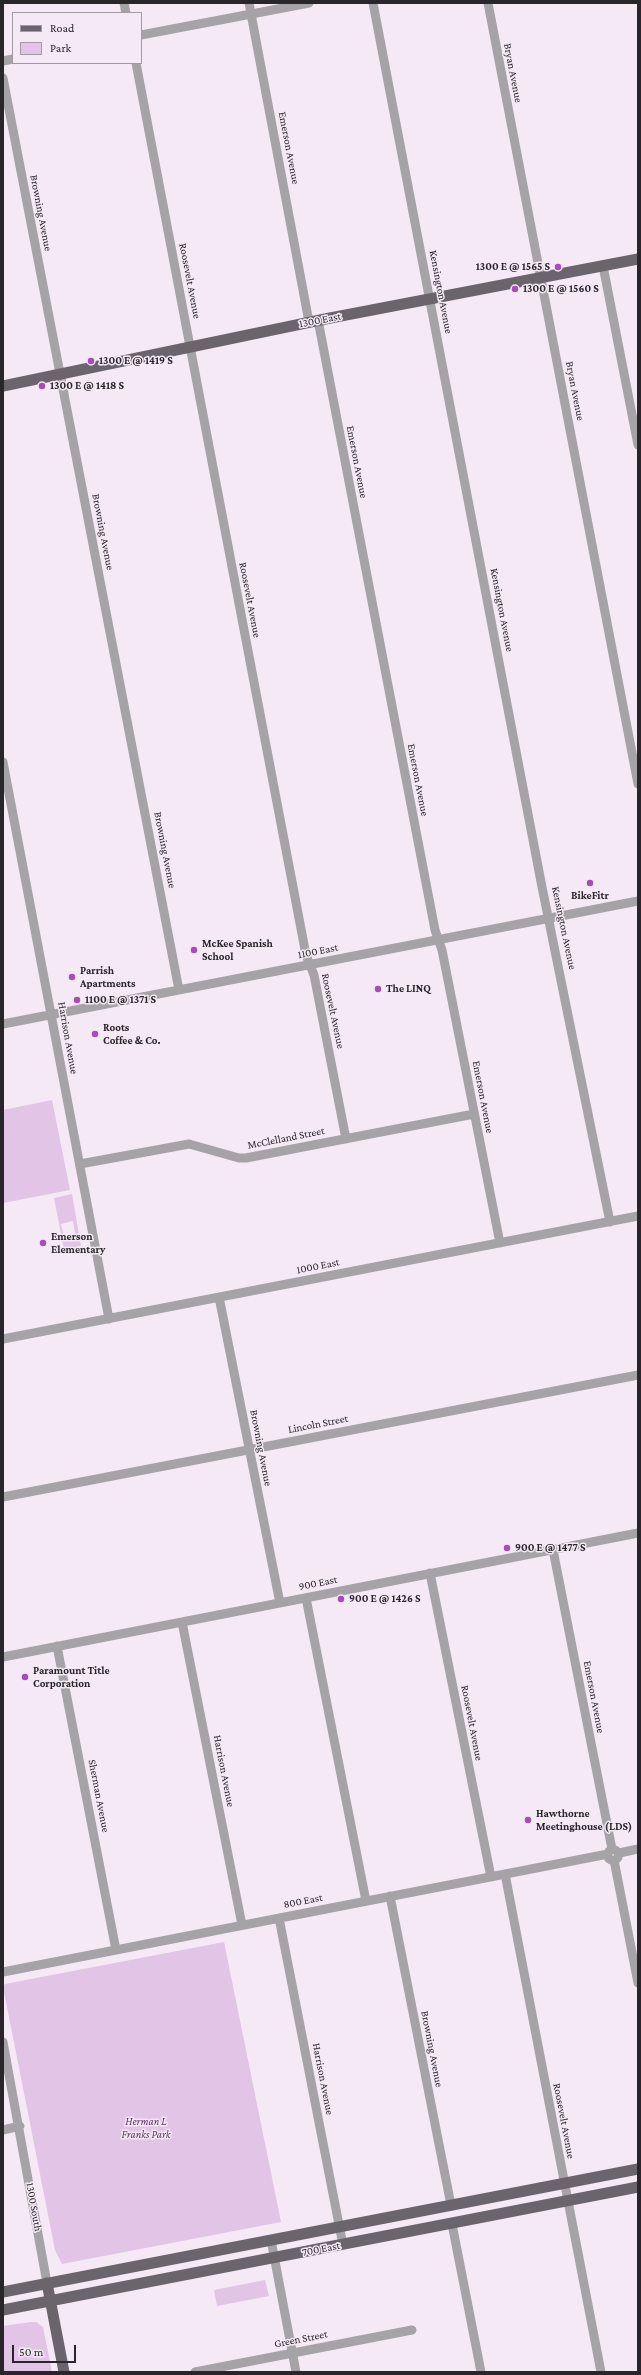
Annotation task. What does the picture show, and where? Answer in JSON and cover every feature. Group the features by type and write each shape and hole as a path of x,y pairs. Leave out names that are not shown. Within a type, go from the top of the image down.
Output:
{"main road":[{"name":"1300 East","path":"3,386 313,321 638,259"},
{"name":"700 East","path":"3,2292 638,2169"},
{"name":"700 East","path":"3,2310 638,2187"},
{"name":"1300 South","path":"47,2283 64,2372"}],"street":[{"name":"Emerson Avenue","path":"249,3 500,1243"},
{"path":"142,35 309,3"},
{"name":"Kensington Avenue","path":"373,3 610,1222"},
{"name":"Bryan Avenue","path":"488,3 638,784"},
{"name":"Roosevelt Avenue","path":"136,64 304,947 314,975 346,1139"},
{"name":"Browning Avenue","path":"3,78 179,990"},
{"path":"603,266 638,445"},
{"name":"Harrison Avenue","path":"3,762 109,1318"},
{"name":"1100 East","path":"3,1024 638,901"},
{"name":"McClelland Street","path":"80,1164 189,1144 243,1159 474,1114"},
{"name":"1000 East","path":"3,1339 638,1216"},
{"name":"Browning Avenue","path":"219,1297 280,1603"},
{"name":"Lincoln Street","path":"3,1496 638,1375"},
{"name":"900 East","path":"3,1657 638,1533"},
{"name":"Emerson Avenue","path":"553,1550 638,1983"},
{"name":"Roosevelt Avenue","path":"430,1574 490,1877"},
{"path":"306,1598 366,1901"},
{"name":"Harrison Avenue","path":"182,1622 242,1925"},
{"name":"Sherman Avenue","path":"57,1646 116,1950"},
{"name":"800 East","path":"3,1972 638,1849"},
{"name":"Roosevelt Avenue","path":"505,1874 601,2372"},
{"name":"Browning Avenue","path":"390,1896 451,2206"},
{"name":"Harrison Avenue","path":"279,1918 343,2245"},
{"name":"1300 South","path":"3,2042 20,2126 47,2283"},
{"path":"3,2130 20,2126"},
{"path":"452,2224 481,2372"},
{"path":"271,2240 296,2372"},
{"name":"Green Street","path":"195,2372 412,2330"}],"green space":[{"path":"52,1100 70,1190 3,1203 3,1110"},
{"path":"72,1194 81,1246 64,1249 54,1198","holes":["73,1221 76,1239 65,1241 61,1224"]},
{"name":"Herman L Franks Park","path":"224,1942 281,2222 62,2264 55,2250 3,1987 5,1984"},
{"path":"265,2280 269,2296 217,2306 214,2290"},
{"path":"36,2322 43,2327 52,2372 3,2372 3,2326"}],"place":[{"name":"1300 E @ 1565 S","path":"558,267"},
{"name":"1300 E @ 1560 S","path":"515,289"},
{"name":"1300 E @ 1419 S","path":"91,361"},
{"name":"1300 E @ 1418 S","path":"42,386"},
{"name":"BikeFitr","path":"590,883"},
{"name":"McKee Spanish School","path":"194,950"},
{"name":"Parrish Apartments","path":"72,977"},
{"name":"The LINQ","path":"378,989"},
{"name":"1100 E @ 1371 S","path":"77,1000"},
{"name":"Roots Coffee & Co.","path":"95,1034"},
{"name":"Emerson Elementary","path":"43,1243"},
{"name":"900 E @ 1477 S","path":"507,1548"},
{"name":"900 E @ 1426 S","path":"341,1599"},
{"name":"Paramount Title Corporation","path":"25,1677"},
{"name":"Hawthorne Meetinghouse (LDS)","path":"528,1820"}]}
